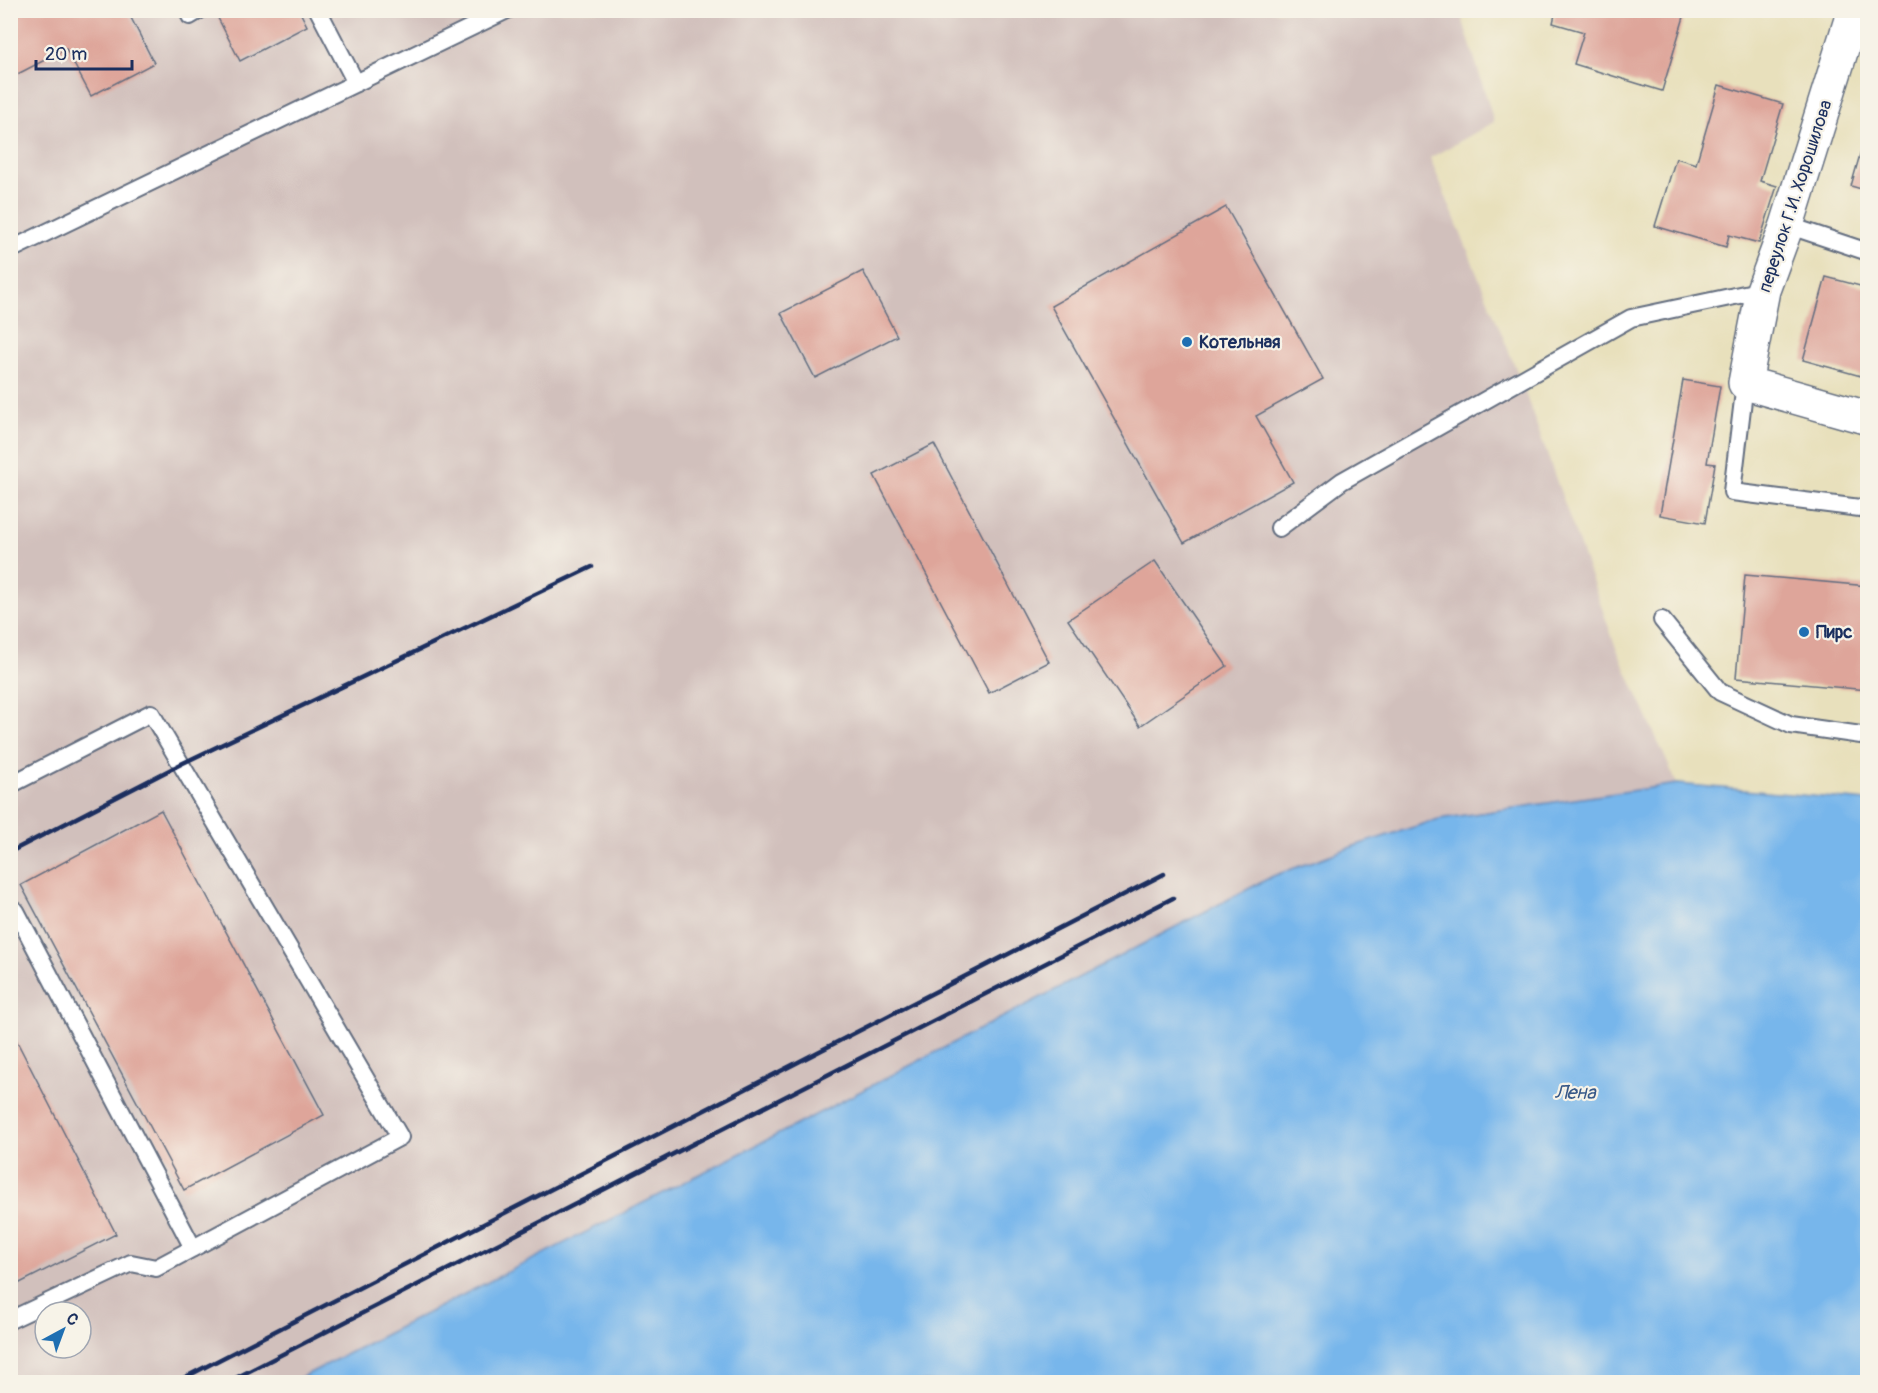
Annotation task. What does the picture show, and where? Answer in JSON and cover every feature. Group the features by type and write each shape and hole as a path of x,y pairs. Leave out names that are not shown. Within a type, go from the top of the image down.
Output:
{"street":[{"name":"переулок Г.И. Хорошилова","path":"1745,383 1763,290 1787,225 1854,10"},
{"path":"1745,383 1868,418"}],"lane":[{"path":"188,10 190,16 200,10"},
{"path":"318,10 356,83"},
{"path":"10,250 507,10"},
{"path":"1787,225 1868,252"},
{"path":"1279,528 1342,481 1631,318 1763,290"},
{"path":"1745,383 1732,492 1868,509"},
{"path":"1662,620 1720,692 1791,725 1868,736"},
{"path":"10,784 151,713 400,1137 156,1268 131,1263 10,1320"},
{"path":"16,912 193,1248"}],"shaded area":[{"path":"10,11 1460,11 1494,122 1430,158 1521,381 1615,645 1677,784 1439,819 1357,845 1273,876 796,1125 292,1382 11,1382"}],"water":[{"name":"Лена","path":"1677,784 1867,801 1867,1382 292,1382 796,1125 1273,876 1357,845 1439,819"}],"building":[{"path":"10,10 127,10 154,63 91,96 66,49 10,78"},
{"path":"232,10 299,10 307,26 240,61 218,18"},
{"path":"1556,10 1686,10 1662,91 1574,64 1584,32 1553,23"},
{"path":"1719,85 1783,104 1760,181 1777,186 1759,243 1729,235 1726,247 1655,226 1676,158 1696,164"},
{"path":"1868,130 1868,191 1851,186"},
{"name":"Котельная","path":"1226,207 1323,379 1256,416 1293,482 1184,543 1051,306"},
{"path":"863,271 897,336 815,378 781,313"},
{"path":"1826,277 1868,288 1868,378 1803,360"},
{"path":"1683,380 1720,386 1707,463 1715,464 1705,523 1660,515"},
{"path":"934,444 1049,662 989,693 874,475"},
{"path":"1155,561 1227,666 1140,726 1068,620"},
{"name":"Пирс","path":"1745,575 1868,586 1868,690 1736,678"},
{"path":"161,810 324,1115 184,1190 21,885"},
{"path":"10,1028 116,1234 10,1288"}],"railway":[{"path":"10,852 181,764 592,567"},
{"path":"176,1382 1164,874"},
{"path":"228,1382 1173,898"}],"place":[{"name":"Котельная","path":"1187,342"},
{"name":"Пирс","path":"1804,632"}]}
